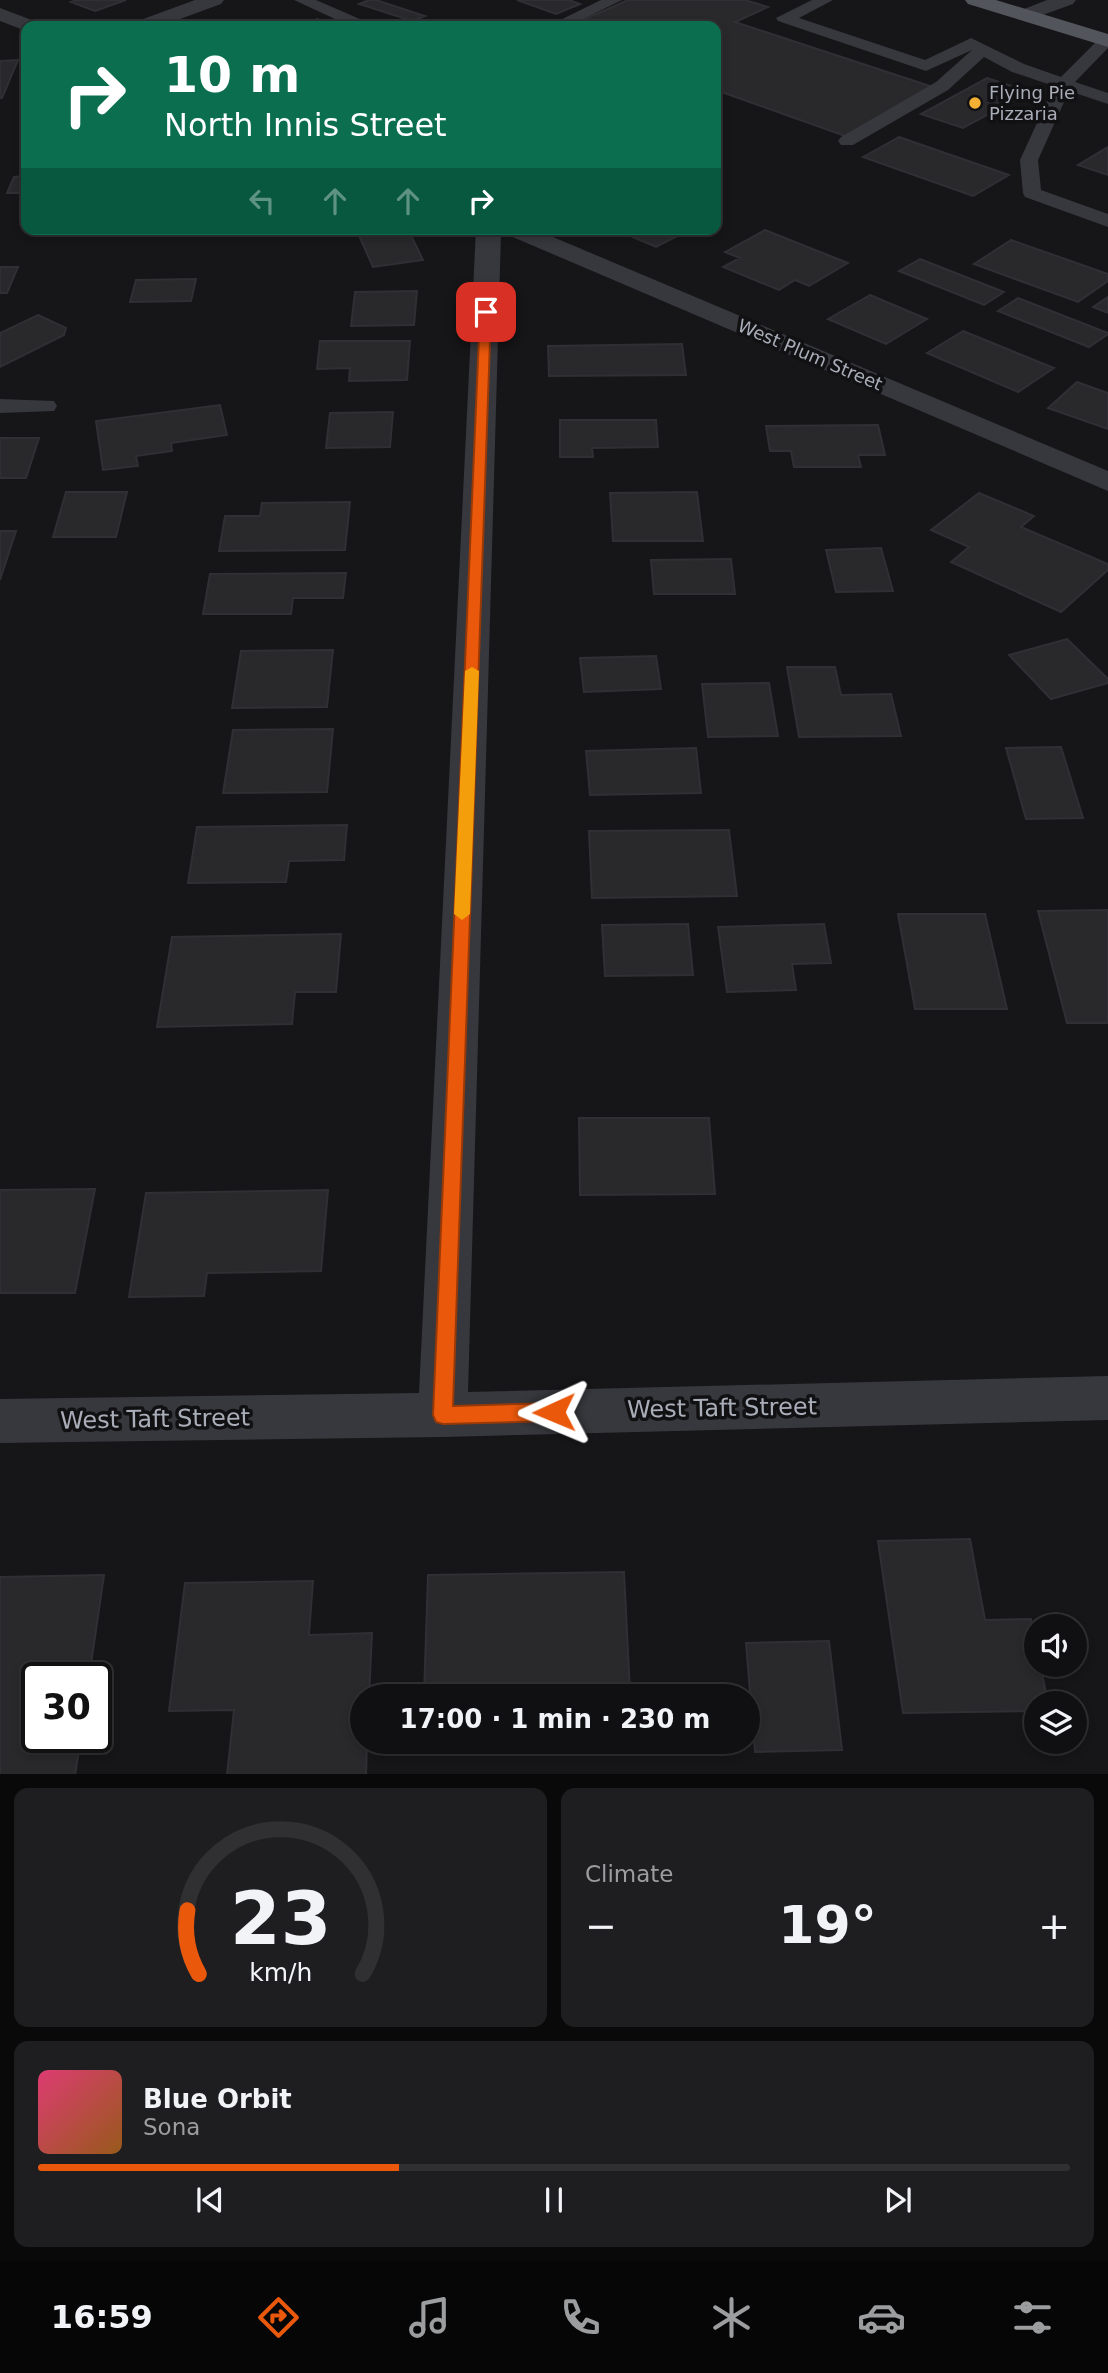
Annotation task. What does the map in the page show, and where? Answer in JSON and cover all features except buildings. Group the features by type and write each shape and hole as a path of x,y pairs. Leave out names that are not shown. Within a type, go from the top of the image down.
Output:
{"main road":[{"path":"975,0 1108,40"}],"street":[{"path":"156,21 214,0"},
{"path":"1026,15 1066,0"},
{"path":"0,13 21,22"},
{"path":"443,1415 489,235"},
{"name":"West Plum Street","path":"526,235 1108,482"},
{"name":"West Taft Street","path":"0,1421 443,1415 1108,1398"}],"lane":[{"path":"302,0 351,21"},
{"path":"567,21 614,0"},
{"path":"825,0 784,18 926,66 971,43 1018,68 1108,99"},
{"path":"1106,219 1032,193 1030,160 1064,84 1108,40"},
{"path":"846,141 942,86 983,49"},
{"path":"0,406 46,406"}],"slow traffic":[{"path":"462,914 472,671"}],"place":[{"name":"Flying Pie Pizzaria","path":"975,103"}],"route":[{"path":"486,312 443,1415 554,1412"}]}
